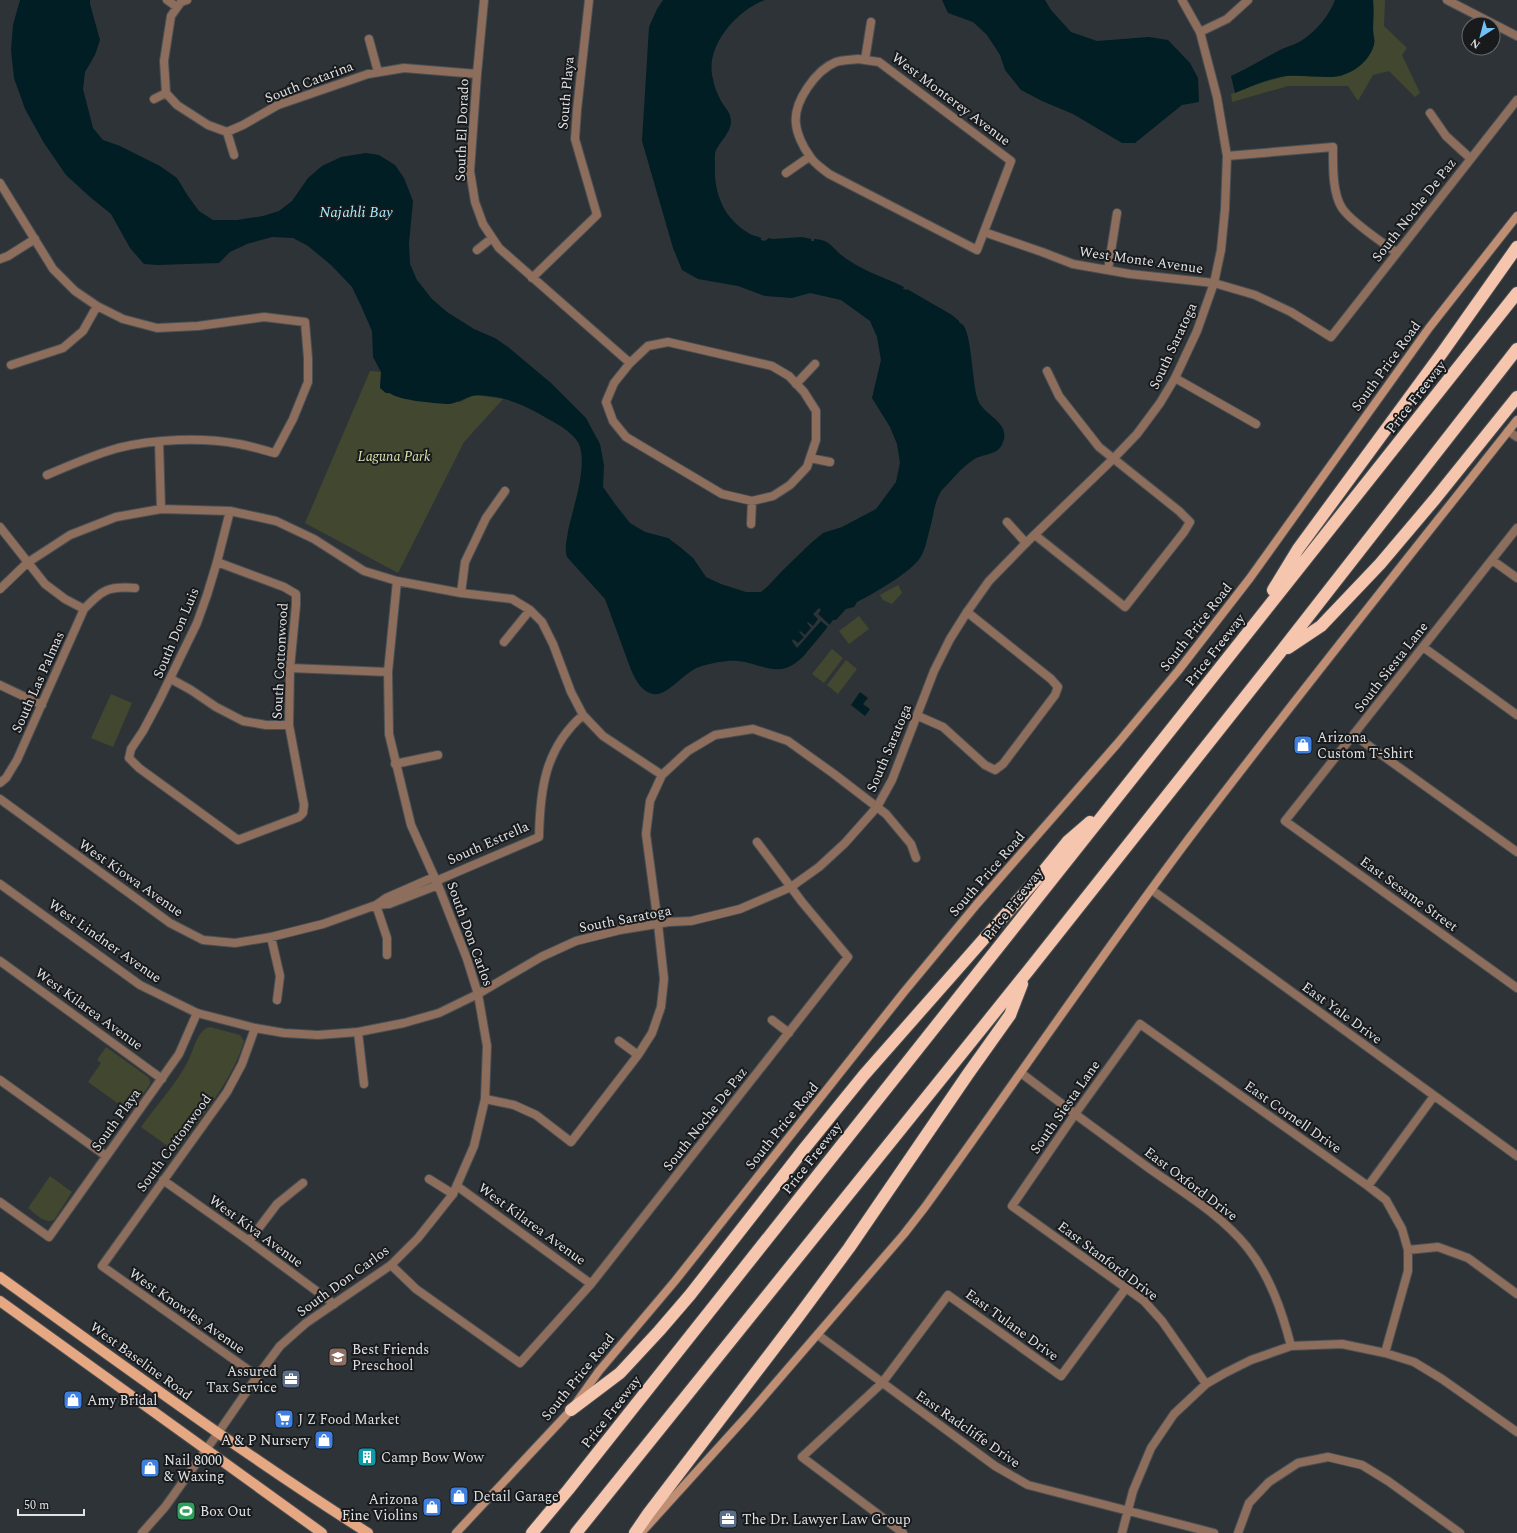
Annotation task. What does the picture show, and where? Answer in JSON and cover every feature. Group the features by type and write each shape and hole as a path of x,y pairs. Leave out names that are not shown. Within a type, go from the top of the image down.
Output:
{"highway":[{"path":"1246,634 1298,549 1442,353 1517,247"},
{"name":"Price Freeway","path":"532,1533 573,1484 1517,293"},
{"path":"576,1533 1028,971 1517,350"},
{"path":"1279,654 1321,626 1376,569 1517,397"},
{"path":"571,1410 620,1373 659,1331 693,1291 864,1075 1042,873 1068,841 1112,803"},
{"path":"635,1533 848,1248 1010,1015 1028,971"}],"main road":[{"name":"South Price Road","path":"456,1533 571,1410 599,1372 675,1281 904,992 977,904 1178,672 1250,578 1429,328 1517,216"},
{"path":"641,1533 818,1335 879,1264 925,1207 1118,935 1239,773 1517,420"},
{"name":"West Baseline Road","path":"0,1278 307,1495 368,1533"},
{"path":"0,1301 322,1533"}],"street":[{"path":"167,0 177,7"},
{"path":"187,0 181,2 171,16 164,61 166,92 177,105 208,126 227,132 234,155"},
{"name":"South El Dorado","path":"484,0 476,74 470,170 475,202 483,224 499,248 630,363"},
{"name":"South Playa","path":"532,278 597,215 575,139 588,0"},
{"name":"South Saratoga","path":"478,994 541,957 576,941 620,930 691,921 740,909 791,887 819,867 845,843 877,807 892,780 918,716 934,671 950,639 967,612 989,581 1137,434 1151,416 1174,378 1197,332 1214,283 1222,243 1227,156 1217,97 1200,32 1182,0"},
{"path":"1200,32 1227,19 1248,0"},
{"path":"1447,0 1517,36"},
{"path":"865,60 871,22"},
{"path":"369,39 378,72"},
{"name":"West Monterey Avenue","path":"809,157 801,141 796,124 799,105 807,86 820,72 836,62 858,60 879,62 1011,161 984,232"},
{"name":"South Catarina","path":"227,132 243,125 278,105 368,74 404,68 476,74"},
{"path":"154,99 166,92"},
{"name":"South Noche De Paz","path":"1332,337 1470,158 1517,100"},
{"path":"1430,113 1446,136 1470,158"},
{"path":"1227,156 1332,147 1334,186 1342,208 1357,223 1397,253"},
{"path":"786,173 809,157 830,174 977,250 984,232"},
{"path":"0,183 53,269 75,291 97,306 123,319 157,328 198,326 264,317 305,322 308,382 293,419 274,453 240,444 203,440 159,442 119,448 84,459 47,475"},
{"path":"1108,270 1117,213"},
{"name":"West Monte Avenue","path":"984,232 1073,264 1130,274 1214,283 1255,294 1291,312 1332,337"},
{"path":"477,250 492,238"},
{"path":"0,259 8,256 35,239"},
{"path":"11,365 63,348 83,331 97,306"},
{"path":"668,342 772,366 789,376 804,392 816,411 816,440 807,467 790,485 773,496 752,501 722,494 626,437 613,421 606,402 614,383 630,363 648,346 668,342"},
{"path":"796,384 815,364"},
{"path":"1035,535 1125,607 1184,532 1190,522 1179,511 1099,447 1059,396 1047,371"},
{"path":"1174,378 1256,424"},
{"path":"1508,431 1517,437"},
{"path":"159,442 161,509"},
{"path":"810,458 830,462"},
{"path":"461,593 465,562 486,518 505,490"},
{"path":"751,524 752,501"},
{"path":"0,589 27,564 70,535 116,517 161,509 230,511 276,521 314,539 364,571 397,581 461,593 512,599 530,610 542,622 553,644 571,692 583,715 603,736 662,775"},
{"name":"South Don Luis","path":"230,511 217,562 197,622 171,679 143,731 131,749 129,758 139,768 238,840 299,817 303,813"},
{"path":"1007,522 1026,543"},
{"path":"0,527 27,564 45,584 65,599 84,609 97,595 116,587 135,588"},
{"name":"South Siesta Lane","path":"1285,821 1517,528"},
{"path":"1492,560 1517,578"},
{"name":"South Cottonwood","path":"217,562 284,587 296,594 290,668 289,725 304,805 303,813"},
{"name":"South Don Carlos","path":"142,1533 165,1507 257,1376 283,1343 306,1323 391,1265 418,1238 455,1190 474,1146 485,1099 487,1046 478,994 468,959 436,881 410,825 389,734 388,672 397,581"},
{"name":"South Las Palmas","path":"0,783 6,778 17,760 84,609"},
{"path":"504,642 530,610"},
{"path":"918,716 943,727 985,766 995,770 1003,764 1055,695 1058,687 1051,679 967,612"},
{"path":"1423,647 1517,715"},
{"path":"290,668 388,672"},
{"path":"171,679 191,690 216,708 244,721 266,725 289,725"},
{"path":"0,685 42,704"},
{"name":"South Estrella","path":"436,881 539,837 540,807 547,768 562,737 583,715"},
{"path":"485,1099 514,1105 536,1115 571,1142 638,1055 652,1033 661,1007 664,979 646,834 650,800 662,775 688,751 715,735 753,730 788,741 887,816 911,844 916,858"},
{"path":"1354,735 1517,852"},
{"path":"395,764 438,755"},
{"name":"West Kiowa Avenue","path":"0,799 170,923 203,940 235,943 271,937 323,924 376,905 389,904 436,881"},
{"name":"East Sesame Street","path":"1285,821 1517,988"},
{"path":"757,842 791,887"},
{"name":"West Lindner Avenue","path":"0,884 140,985 197,1013 255,1028 284,1033 318,1035 358,1032 404,1023 439,1013 478,994"},
{"name":"South Noche De Paz","path":"391,1265 416,1289 520,1363 592,1284 848,957 791,887"},
{"name":"East Yale Drive","path":"1152,890 1517,1156"},
{"path":"376,905 387,938 387,955"},
{"path":"271,937 280,976 277,1000"},
{"name":"West Kilarea Avenue","path":"0,961 162,1079"},
{"name":"South Playa","path":"0,1202 49,1237 179,1054 197,1013"},
{"path":"772,1020 790,1033"},
{"name":"South Siesta Lane","path":"1012,1206 1074,1114 1140,1024"},
{"name":"East Cornell Drive","path":"1140,1024 1386,1200 1402,1228 1408,1250 1408,1271 1385,1353"},
{"name":"South Cottonwood","path":"102,1266 227,1092 242,1064 255,1028"},
{"path":"358,1032 364,1084"},
{"path":"619,1041 638,1055"},
{"name":"East Oxford Drive","path":"1021,1073 1074,1114 1226,1225 1247,1247 1266,1275 1281,1308 1291,1346"},
{"path":"0,1080 106,1156"},
{"path":"1368,1186 1434,1096"},
{"name":"West Kilarea Avenue","path":"429,1179 455,1190 592,1284"},
{"name":"West Kiva Avenue","path":"163,1180 334,1304"},
{"path":"249,1241 277,1204 303,1183"},
{"name":"East Stanford Drive","path":"1012,1206 1144,1301 1162,1321 1206,1384"},
{"path":"1408,1250 1438,1247 1468,1258 1517,1294"},
{"name":"West Knowles Avenue","path":"102,1266 257,1376"},
{"name":"East Tulane Drive","path":"882,1383 948,1296 1061,1376 1126,1288"},
{"name":"East Radcliffe Drive","path":"818,1335 995,1466 1028,1485 1214,1533"},
{"path":"1122,1533 1133,1491 1151,1448 1174,1414 1206,1384 1251,1360 1291,1346 1342,1344 1385,1353 1414,1362 1442,1379 1517,1432"},
{"path":"882,1383 802,1457 903,1533"},
{"path":"1238,1533 1249,1503 1269,1482 1298,1463 1328,1457 1362,1465 1388,1481 1460,1533"}],"green space":[{"path":"1373,0 1385,0 1384,26 1407,48 1402,55 1420,93 1415,97 1389,71 1373,75 1358,101 1348,86 1288,86 1232,102 1231,94 1257,84 1286,76 1341,76 1356,68 1364,61 1375,41 1373,29"},
{"name":"Laguna Park","path":"370,371 381,372 380,388 386,393 460,402 476,395 503,399 464,442 398,573 305,523"},
{"path":"898,585 902,593 892,604 883,600 880,595"},
{"path":"859,616 869,629 849,644 839,631"},
{"path":"832,649 843,658 824,683 812,674"},
{"path":"846,660 857,669 838,694 827,685"},
{"path":"111,694 132,703 113,747 91,738"},
{"path":"210,1027 240,1035 244,1041 239,1056 224,1084 176,1152 141,1127 179,1076 189,1059 199,1035 202,1031"},
{"path":"106,1047 148,1077 150,1080 150,1084 130,1112 88,1082 101,1063 97,1060"},
{"path":"50,1176 72,1192 54,1220 47,1221 40,1218 28,1208"}],"water":[{"name":"Najahli Bay","path":"20,0 90,0 100,40 95,55 85,72 83,89 93,128 103,140 120,146 160,166 177,178 199,211 213,220 237,220 263,216 279,211 292,201 308,178 322,166 341,157 366,153 379,155 395,165 404,178 413,201 409,243 410,264 417,280 432,299 447,312 474,329 495,338 508,347 551,383 586,418 600,444 604,465 603,487 630,523 645,532 668,538 693,558 706,577 721,584 746,592 761,592 823,533 842,527 876,509 896,482 900,463 897,444 890,427 872,398 881,360 877,337 870,321 841,300 810,293 792,298 765,296 738,286 698,279 682,270 673,248 642,141 649,27 663,0 765,0 754,5 734,21 725,31 713,55 712,67 714,84 731,119 729,130 715,154 715,178 719,197 723,206 734,222 750,234 761,238 761,240 765,241 769,238 802,237 811,239 811,241 814,241 814,239 823,240 847,260 904,287 903,289 907,289 952,315 959,321 966,330 978,400 985,410 1000,424 1003,429 1004,435 1001,447 994,452 977,458 969,463 939,494 924,551 915,564 891,582 857,602 854,607 846,609 836,620 833,620 805,654 792,665 786,668 774,669 738,661 715,663 696,668 689,672 671,688 659,694 648,692 641,687 633,675 605,599 567,557 566,554 568,531 579,487 582,464 579,444 574,437 562,427 538,413 505,399 475,395 458,402 444,404 409,400 386,393 380,388 381,372 373,357 372,331 352,287 331,265 308,246 293,238 272,237 247,244 230,252 219,263 144,264 130,248 111,214 66,175 44,143 25,109 14,78 11,50 13,25"},
{"path":"942,0 1045,0 1051,10 1071,32 1097,41 1149,37 1168,40 1190,63 1198,78 1199,102 1182,105 1135,143 1122,143 1073,114 1021,90 1005,70 1000,55 987,35 973,22 948,13"},
{"path":"1335,0 1373,0 1374,45 1367,59 1362,64 1349,73 1335,77 1280,77 1235,93 1231,76 1305,39 1320,24 1329,12"},
{"path":"860,692 868,698 863,704 870,709 865,716 851,705"}],"pier":[{"path":"819,608 821,610 818,614 831,626 808,654 806,653 828,627 821,621 797,648 792,641 793,639 798,643 804,637 799,632 800,631 805,635 811,628 807,623 808,622 813,626 818,619 813,614"}],"place":[{"name":"Arizona Custom T-Shirt","path":"1303,745"},
{"name":"Best Friends Preschool","path":"338,1357"},
{"name":"Assured Tax Service","path":"291,1379"},
{"name":"Amy Bridal","path":"73,1400"},
{"name":"J Z Food Market","path":"284,1419"},
{"name":"A & P Nursery","path":"324,1440"},
{"name":"Camp Bow Wow","path":"367,1457"},
{"name":"Nail 8000 & Waxing","path":"150,1468"},
{"name":"Detail Garage","path":"459,1496"},
{"name":"Arizona Fine Violins","path":"432,1507"},
{"name":"Box Out","path":"186,1511"},
{"name":"The Dr. Lawyer Law Group","path":"728,1519"}]}
